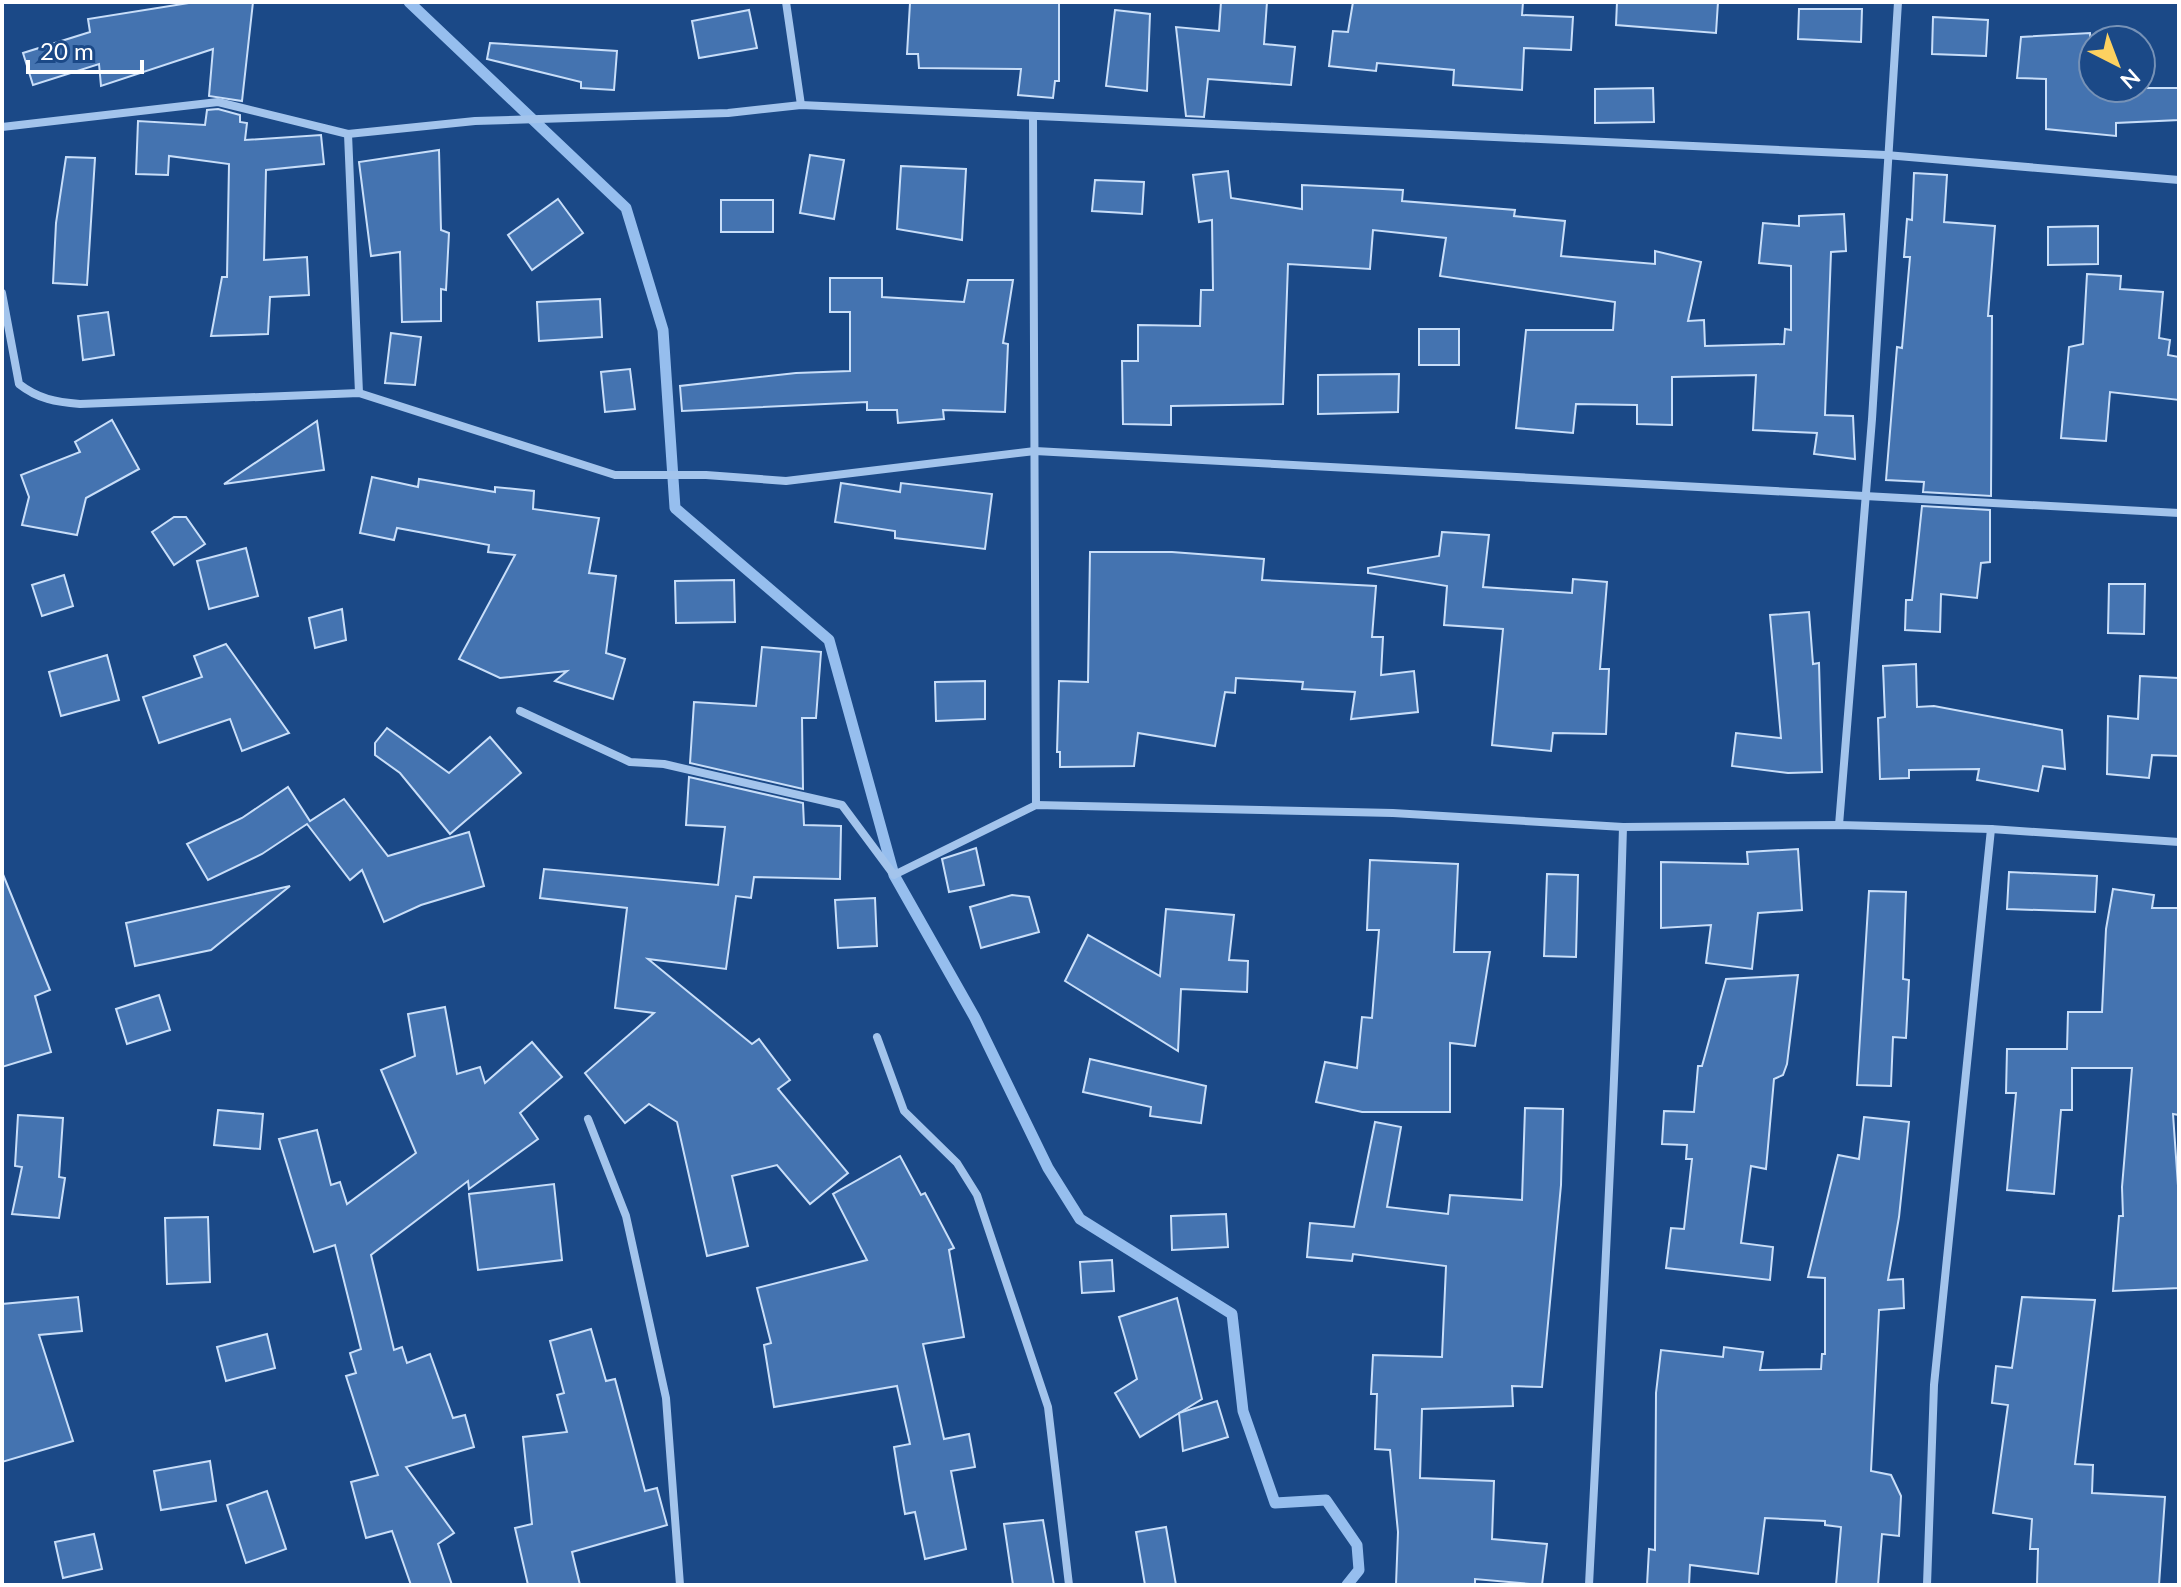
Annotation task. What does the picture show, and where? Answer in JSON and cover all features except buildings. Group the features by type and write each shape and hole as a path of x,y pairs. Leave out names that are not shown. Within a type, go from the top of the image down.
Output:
{"street":[{"path":"786,2 801,105"},
{"path":"1839,825 1876,371 1886,155 1898,2"},
{"path":"2,127 218,102 348,134 475,121 728,113 801,105 1886,155 2179,180"},
{"path":"1033,118 1036,805"},
{"path":"348,134 359,393"},
{"path":"2,293 19,384 34,395 54,402 80,404 359,393 615,475 706,475 786,481 1035,451 2179,513"},
{"path":"520,711 630,762 664,764 842,805 894,875 1036,805 1393,813 1623,827 1839,825 1991,829 2179,842"},
{"path":"1589,1585 1615,1098 1623,827"},
{"path":"1927,1585 1934,1385 1991,829"},
{"path":"877,1037 904,1111 957,1163 977,1195 1048,1407 1069,1585"},
{"path":"588,1119 626,1216 666,1398 680,1585"}],"waterway":[{"path":"409,2 626,208 663,330 675,508 829,640 894,875 975,1018 1048,1168 1080,1219 1232,1314 1243,1411 1275,1503 1326,1500 1357,1545 1359,1570 1347,1585"}]}
